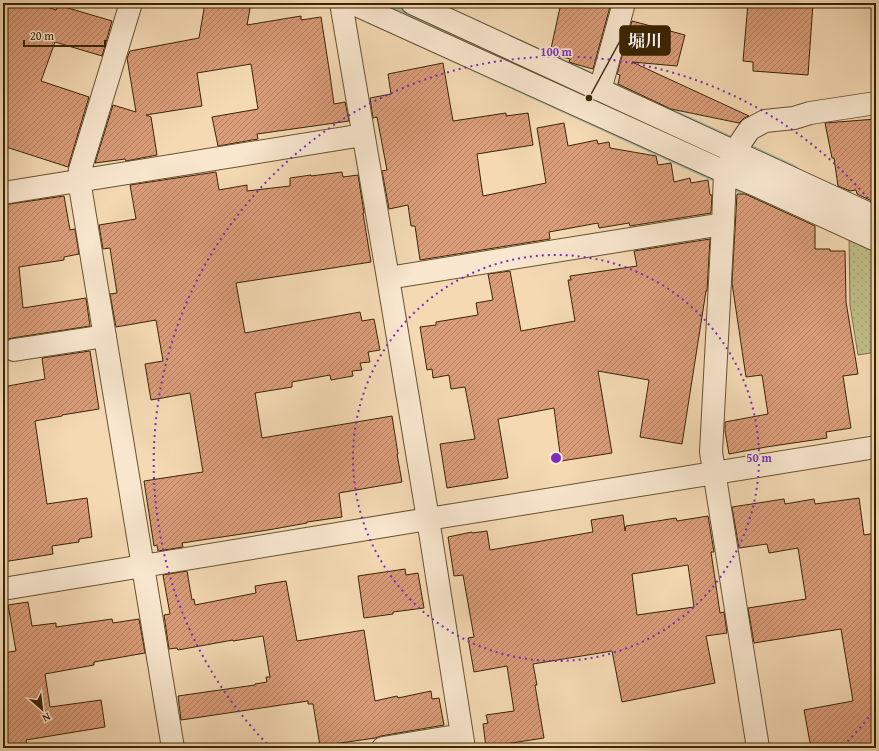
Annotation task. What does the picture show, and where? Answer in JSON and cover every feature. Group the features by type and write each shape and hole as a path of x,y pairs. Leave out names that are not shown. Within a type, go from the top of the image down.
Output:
{"street":[{"path":"131,3 80,170 79,180 172,748"},
{"path":"341,3 428,519 463,741 383,748"},
{"path":"352,3 730,162 876,217"},
{"path":"412,3 600,90 730,162 760,187 876,240"},
{"path":"600,90 624,3"},
{"path":"758,748 711,452 723,224 730,162 750,129 765,121 794,118 810,113 876,103"},
{"path":"3,193 363,135"},
{"path":"388,278 723,224"},
{"path":"14,350 105,336"},
{"path":"3,589 876,447"}],"shaded area":[{"path":"849,233 876,246 876,352 858,355 850,305"}],"building":[{"path":"3,3 35,3 56,10 58,5 112,21 102,56 55,42 41,81 89,97 68,167 3,146"},
{"path":"205,3 251,3 247,25 301,16 301,20 321,17 334,104 345,102 349,121 257,134 258,139 218,146 212,117 258,109 251,64 197,73 202,106 146,115 151,117 157,155 126,161 125,159 95,163 113,105 136,112 127,58 130,51 199,38"},
{"path":"561,3 611,3 593,69 569,62 570,59 550,53"},
{"path":"748,3 813,3 808,75 753,71 753,62 743,61"},
{"path":"632,21 685,35 677,66 632,62 749,116 744,118 739,123 671,109 618,84 620,75 617,74"},
{"path":"443,63 453,121 506,113 506,116 528,113 533,145 477,154 483,196 546,183 537,128 564,123 568,146 597,140 598,144 609,142 610,148 656,156 658,165 671,163 674,182 690,178 691,183 708,180 710,195 712,195 711,213 630,226 629,223 599,228 598,223 549,232 550,239 420,260 415,226 411,226 408,205 389,209 382,171 387,170 377,117 373,118 370,98 391,94 388,74"},
{"path":"876,119 876,203 857,194 856,190 850,191 838,186 834,158 832,158 825,123"},
{"path":"216,172 219,190 247,185 247,191 290,186 290,178 342,172 343,177 358,175 371,262 236,283 245,333 360,312 362,321 374,319 380,350 368,352 370,362 360,363 362,370 352,371 353,376 331,380 330,375 292,382 292,387 255,393 262,438 392,416 402,482 339,493 342,517 182,543 183,547 158,551 157,545 154,546 144,481 203,472 190,393 151,400 145,364 163,361 156,320 116,327 110,294 117,293 110,248 103,249 99,225 136,219 130,185"},
{"path":"737,194 745,194 815,226 815,249 845,251 846,302 858,374 843,376 851,428 826,432 827,438 729,454 725,422 768,414 762,375 746,377 732,283"},
{"path":"64,196 70,230 75,229 79,254 64,257 64,260 19,267 23,308 86,298 90,326 12,338 3,341 3,205"},
{"path":"710,239 707,291 682,444 640,437 649,380 598,371 612,453 561,461 554,408 498,419 508,478 447,488 440,444 475,439 465,387 451,389 449,375 433,378 432,369 427,370 420,327 436,325 436,322 478,315 476,303 493,300 488,274 510,271 521,331 575,321 568,280 571,280 570,276 637,266 634,251"},
{"path":"90,351 99,409 35,421 47,504 87,498 92,537 79,539 79,542 52,546 53,554 3,562 3,387 45,379 42,358"},
{"path":"859,498 864,535 876,533 876,748 811,748 804,710 853,701 841,629 754,643 748,608 806,599 798,548 769,553 767,544 739,548 732,507 784,499 785,504 814,499 815,504"},
{"path":"623,515 625,531 626,526 676,518 677,521 708,516 714,552 711,552 720,613 724,612 727,633 706,636 715,683 622,702 612,651 533,664 544,738 486,747 483,724 488,723 486,715 514,711 507,666 474,672 468,638 474,637 463,575 454,576 448,537 472,532 487,531 490,550 593,532 591,520","holes":["688,565 694,607 637,615 632,574"]},
{"path":"405,569 406,575 418,573 424,608 364,618 358,576"},
{"path":"187,571 192,600 194,599 195,605 256,593 255,586 286,581 297,641 364,630 375,701 431,691 432,699 439,698 444,725 375,738 320,746 313,704 308,704 308,701 181,720 178,696 255,685 267,682 266,677 270,677 263,636 178,650 177,648 169,649 164,615 170,614 163,575"},
{"path":"28,602 32,626 56,623 56,627 112,619 113,623 139,619 145,653 94,662 94,665 45,674 50,707 101,700 105,727 26,740 27,748 3,748 3,684 7,684 3,653 16,651 8,605"}],"waterway":[{"path":"382,3 782,186"}],"place":[{"name":"堀川","path":"589,98"}]}
